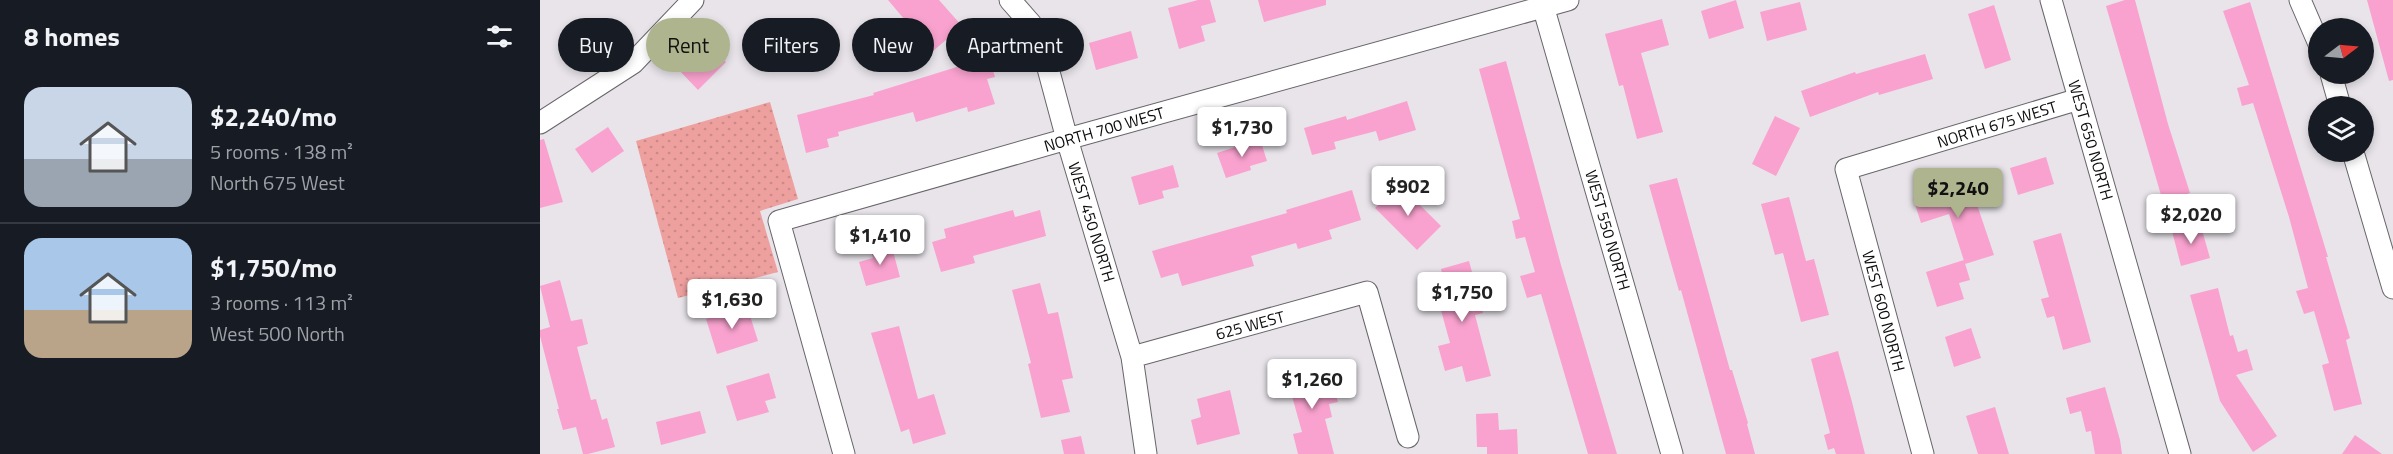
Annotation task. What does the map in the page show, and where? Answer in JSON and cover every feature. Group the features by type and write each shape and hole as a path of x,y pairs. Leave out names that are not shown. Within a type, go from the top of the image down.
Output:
{"street":[{"path":"540,123 633,63 693,0"},
{"name":"WEST 450 NORTH","path":"1010,0 1031,24 1042,46 1067,139 1132,357 1146,454"},
{"name":"NORTH 700 WEST","path":"844,454 779,221 1568,0"},
{"name":"WEST 650 NORTH","path":"2051,0 2180,454"},
{"path":"2300,0 2308,19"},
{"name":"WEST 550 NORTH","path":"1543,6 1672,454"},
{"name":"NORTH 675 WEST","path":"1846,169 2079,99"},
{"path":"2356,162 2393,288"},
{"name":"WEST 600 NORTH","path":"1846,169 1923,454"},
{"name":"625 WEST","path":"1132,357 1367,292 1408,436"}],"shaded area":[{"path":"770,102 798,199 760,211 778,272 678,298 636,141"}],"building":[{"path":"888,0 939,0 955,18 946,18 946,40 934,50 934,18 903,18"},
{"path":"1198,0 1210,0 1216,22 1201,26 1205,41 1179,49 1168,8"},
{"path":"1258,0 1326,0 1326,5 1264,22"},
{"path":"1736,0 1744,28 1709,39 1701,11"},
{"path":"2125,0 2135,0 2168,124 2190,193 2163,202 2106,6"},
{"path":"2367,0 2393,0 2393,80 2389,81 2374,26 2374,18 2372,18"},
{"path":"1800,2 1807,30 1767,41 1760,12"},
{"path":"2250,2 2328,257 2326,257 2350,338 2346,340 2362,404 2334,411 2322,365 2329,363 2314,311 2304,314 2296,291 2308,288 2289,217 2253,103 2242,106 2237,88 2249,85 2223,11"},
{"path":"1994,5 2011,60 1985,69 1968,14"},
{"path":"1662,19 1669,45 1641,53 1663,132 1637,139 1623,85 1619,86 1605,34"},
{"path":"1131,31 1138,58 1096,70 1089,43"},
{"path":"1925,54 1933,79 1879,95 1878,92 1810,117 1801,91 1855,72 1856,74"},
{"path":"1506,61 1561,265 1617,454 1588,454 1541,294 1527,298 1520,276 1535,272 1525,237 1516,239 1512,221 1520,219 1479,69"},
{"path":"946,70 994,72 995,77 987,79 995,104 968,112 967,107 916,122 913,112 838,132 839,136 827,139 829,147 806,153 797,115 874,95 873,93"},
{"path":"681,72 716,72 698,90"},
{"path":"1407,101 1416,130 1379,141 1376,131 1334,142 1336,149 1312,155 1304,128 1346,116 1347,120"},
{"path":"1775,116 1800,128 1776,176 1752,164"},
{"path":"608,127 624,151 592,173 575,149"},
{"path":"544,139 563,202 540,208 540,140"},
{"path":"1260,139 1267,161 1250,166 1251,170 1226,178 1217,153"},
{"path":"2046,157 2054,184 2018,195 2010,168"},
{"path":"1173,165 1179,187 1162,191 1164,198 1139,205 1131,177"},
{"path":"1677,178 1755,454 1726,454 1681,290 1679,291 1665,242 1649,185"},
{"path":"1969,181 1994,255 1965,264 1949,214 1921,223 1913,198"},
{"path":"1399,184 1441,226 1417,250 1375,208"},
{"path":"1352,190 1361,220 1329,230 1332,239 1298,249 1296,243 1251,256 1254,266 1182,286 1178,273 1161,278 1152,251 1287,213 1286,210"},
{"path":"1789,197 1806,261 1814,259 1829,315 1801,322 1783,253 1775,255 1761,204"},
{"path":"1013,210 1015,217 1040,210 1046,236 973,256 975,263 941,272 932,242 946,238 944,229"},
{"path":"2200,223 2210,258 2181,266 2172,231"},
{"path":"2061,233 2091,342 2063,350 2054,316 2047,318 2041,299 2049,297 2033,241"},
{"path":"891,244 900,277 866,286 859,262 873,258 870,249"},
{"path":"1964,260 1970,280 1959,283 1964,299 1937,307 1926,272"},
{"path":"1469,261 1483,313 1475,315 1491,376 1466,382 1462,366 1445,371 1438,346 1450,343 1436,292 1446,289 1441,269"},
{"path":"560,280 571,321 582,319 588,344 577,347 591,400 596,399 602,420 607,418 615,447 588,454 583,454 576,427 563,430 540,336 540,330 550,327 540,286"},
{"path":"1040,283 1048,314 1058,312 1073,378 1062,380 1070,412 1041,418 1028,364 1031,363 1012,290"},
{"path":"2218,288 2230,336 2233,335 2238,352 2247,349 2253,370 2236,375 2277,436 2253,452 2220,401 2190,295"},
{"path":"747,306 758,341 717,354 706,319"},
{"path":"899,326 918,399 934,394 946,434 913,444 909,429 901,432 871,333"},
{"path":"1971,328 1981,358 1954,367 1945,337"},
{"path":"1838,351 1865,454 1836,454 1834,448 1828,450 1824,435 1830,433 1811,359"},
{"path":"1312,364 1317,381 1331,377 1338,402 1329,404 1332,417 1325,419 1334,454 1298,454 1293,434 1302,432 1285,371"},
{"path":"769,373 776,398 765,401 769,412 737,421 726,386"},
{"path":"2105,387 2122,454 2095,454 2091,431 2086,432 2081,411 2070,414 2066,398"},
{"path":"1230,390 1240,434 1197,445 1191,420 1201,417 1197,399"},
{"path":"1995,407 2009,454 1978,454 1966,416"},
{"path":"700,411 706,433 661,445 656,422"},
{"path":"1498,413 1499,430 1517,429 1518,454 1487,454 1487,447 1477,447 1476,414"},
{"path":"2355,435 2382,454 2342,454"},
{"path":"1081,436 1085,454 1064,454 1061,440"}]}
